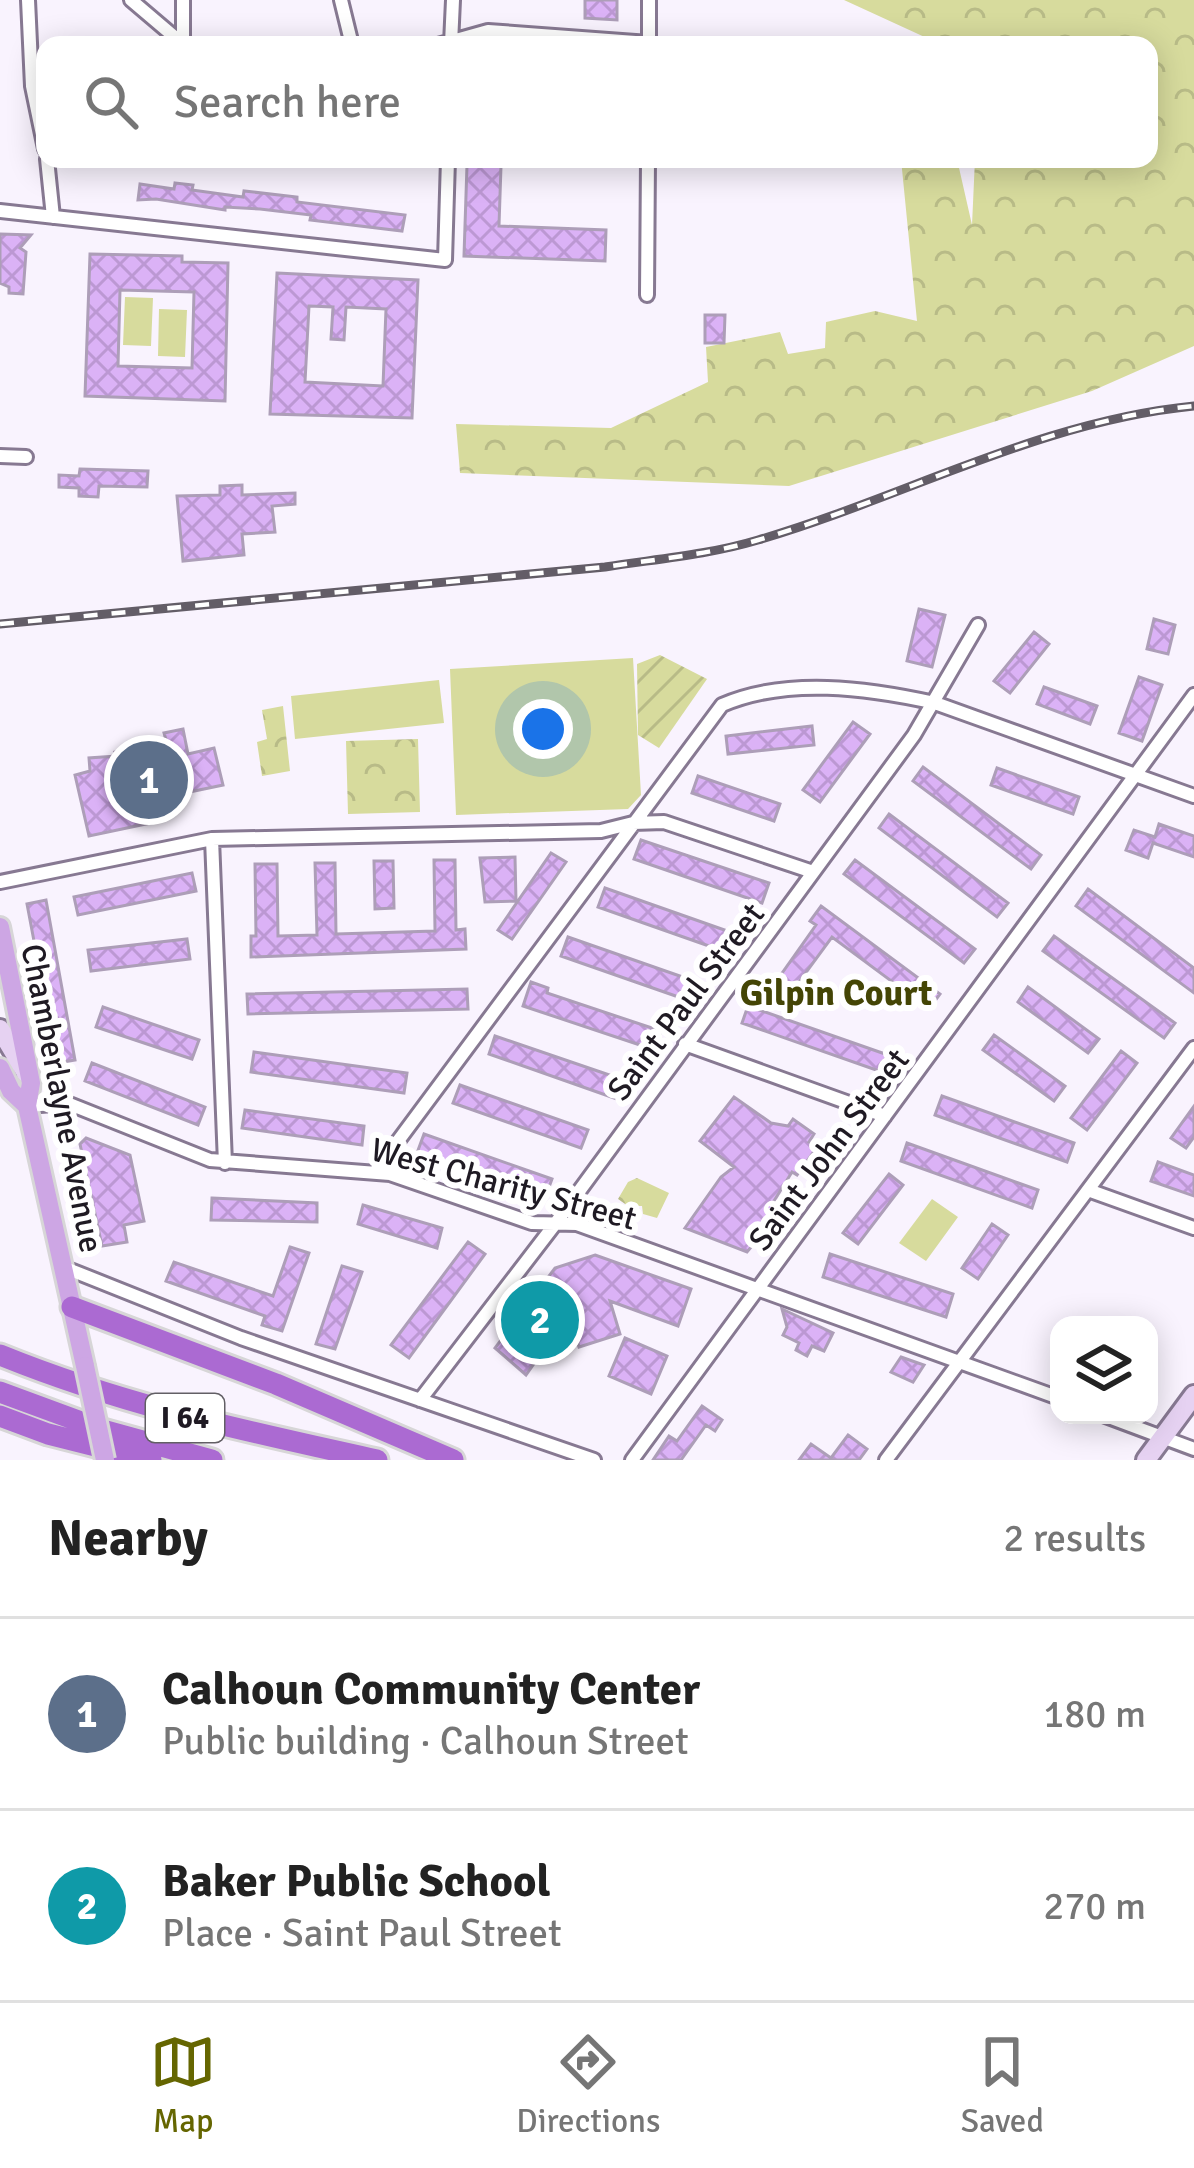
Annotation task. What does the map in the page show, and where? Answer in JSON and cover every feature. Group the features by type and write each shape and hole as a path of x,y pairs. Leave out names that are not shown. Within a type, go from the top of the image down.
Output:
{"highway":[{"path":"72,1307 380,1426 453,1460"},
{"name":"I 64","path":"0,1355 175,1416 377,1460"},
{"name":"I 64","path":"0,1391 103,1430 212,1460"},
{"path":"0,1416 48,1434 151,1460"}],"main road":[{"name":"Chamberlayne Avenue","path":"0,927 31,1083 27,1106 104,1460"},
{"path":"0,1068 11,1091 27,1106"}],"street":[{"path":"28,0 36,105"},
{"path":"131,0 173,36"},
{"path":"184,0 184,36"},
{"path":"340,0 350,36"},
{"path":"448,36 453,0"},
{"path":"649,0 649,36"},
{"path":"472,36 488,31 550,36"},
{"path":"48,168 52,217"},
{"path":"0,211 445,260 448,168"},
{"path":"647,296 648,168"},
{"path":"0,456 26,457"},
{"name":"Saint Paul Street","path":"420,1400 935,704 978,626"},
{"path":"375,1172 722,705 751,693 837,688 935,704 1194,796"},
{"name":"Saint John Street","path":"632,1460 1194,695"},
{"path":"0,882 212,839 601,831 664,822 813,872"},
{"path":"212,839 225,1163"},
{"path":"0,1029 31,1083"},
{"path":"686,1044 885,1116"},
{"path":"886,1460 1194,1048"},
{"name":"West Charity Street","path":"27,1106 67,1103 178,1150 225,1163 375,1172 532,1223 578,1225 1050,1395"},
{"path":"1088,1190 1194,1228"},
{"path":"63,1267 241,1338 594,1460"},
{"path":"1146,1460 1194,1395"},
{"path":"1126,1424 1194,1449"}],"green space":[{"path":"844,0 1194,0 1194,346 1092,391 789,486 460,473 456,424 611,428 708,382 706,347 780,332 788,354 825,348 826,322 875,311 917,321 902,168 959,168 972,225 975,168 1158,168 1158,36 922,36"},
{"path":"125,297 153,298 151,346 123,345"},
{"path":"159,309 187,310 185,357 158,356"},
{"path":"660,655 707,679 659,748 638,735 637,664"},
{"path":"633,658 641,795 628,809 456,815 450,669"},
{"path":"439,680 444,723 295,739 291,696"},
{"path":"283,706 290,771 262,776 257,742 267,739 262,710"},
{"path":"418,739 420,812 348,814 346,741"},
{"path":"637,1178 669,1193 657,1218 643,1214 642,1206 628,1206 618,1199 628,1182"},
{"path":"932,1199 958,1217 926,1261 899,1243"}],"building":[{"path":"585,0 617,0 617,20 585,18"},
{"path":"467,168 501,168 499,226 606,230 605,261 464,256"},
{"path":"175,183 193,185 192,190 297,197 297,202 405,215 402,231 260,209 138,200 140,184 174,189"},
{"path":"0,234 31,235 20,248 26,252 23,294 9,293 9,287 0,283"},
{"path":"90,254 182,256 182,262 228,263 225,401 85,396","holes":["120,290 194,292 192,368 118,366"]},
{"path":"277,273 418,280 412,418 270,414","holes":["309,306 333,307 331,339 344,340 346,307 386,309 383,386 305,382"]},
{"path":"705,315 725,315 724,343 705,343"},
{"path":"80,469 148,471 147,487 99,486 98,497 79,496 79,488 59,487 59,475 79,476"},
{"path":"242,485 242,495 295,493 295,504 272,506 275,532 242,534 244,555 183,561 177,496 220,495 220,486"},
{"path":"919,609 945,615 932,667 907,661"},
{"path":"1154,619 1175,625 1168,654 1147,649"},
{"path":"1034,632 1049,644 1010,693 994,681"},
{"path":"1139,677 1162,685 1142,741 1119,733"},
{"path":"1044,687 1097,706 1090,724 1037,704"},
{"path":"853,722 870,734 820,802 803,790"},
{"path":"812,726 814,745 728,754 726,736"},
{"path":"183,729 188,754 214,748 223,785 156,799 160,821 89,836 75,775 90,771 89,758 117,756 115,752 166,740 164,733"},
{"path":"923,767 1041,855 1031,869 913,781"},
{"path":"997,768 1079,797 1073,814 991,785"},
{"path":"698,776 780,804 774,821 692,793"},
{"path":"889,814 1008,903 997,917 879,828"},
{"path":"1159,824 1194,836 1194,857 1153,843 1148,858 1126,850 1134,830 1155,837"},
{"path":"641,840 769,883 762,903 634,859"},
{"path":"551,853 566,862 512,939 498,930"},
{"path":"515,857 516,901 485,902 480,858"},
{"path":"434,860 455,860 456,930 465,929 466,949 251,957 251,936 256,936 255,864 277,864 278,936 317,935 315,863 335,863 336,934 435,931"},
{"path":"855,860 975,949 964,963 844,874"},
{"path":"374,861 393,861 394,908 375,909"},
{"path":"192,873 196,891 78,915 74,897"},
{"path":"605,888 733,933 726,952 598,907"},
{"path":"1088,889 1194,968 1194,993 1076,906"},
{"path":"46,900 75,1060 57,1063 27,904"},
{"path":"821,906 940,994 929,1009 832,937 788,997 773,986 816,925 810,921"},
{"path":"1054,936 1175,1023 1164,1038 1043,951"},
{"path":"568,937 697,982 690,1001 561,956"},
{"path":"187,939 190,959 91,971 88,950"},
{"path":"531,982 548,988 547,993 661,1031 655,1050 523,1006"},
{"path":"1028,987 1099,1039 1088,1053 1018,1002"},
{"path":"467,989 468,1009 248,1014 247,994"},
{"path":"748,1006 888,1055 882,1072 742,1023"},
{"path":"103,1007 199,1040 192,1059 96,1027"},
{"path":"994,1035 1065,1086 1054,1101 983,1050"},
{"path":"495,1036 624,1080 617,1099 489,1054"},
{"path":"1121,1051 1137,1063 1087,1130 1071,1118"},
{"path":"254,1052 407,1073 404,1093 251,1072"},
{"path":"92,1063 205,1107 198,1125 85,1081"},
{"path":"460,1085 588,1130 581,1148 453,1103"},
{"path":"942,1096 1074,1143 1067,1162 935,1115"},
{"path":"734,1097 771,1123 788,1126 793,1119 814,1134 809,1142 817,1147 797,1175 792,1172 774,1201 773,1221 747,1252 685,1228 721,1177 734,1167 700,1141"},
{"path":"1194,1106 1194,1137 1186,1148 1171,1138"},
{"path":"245,1110 364,1126 362,1145 242,1128"},
{"path":"424,1134 552,1179 545,1198 417,1153"},
{"path":"86,1138 130,1155 144,1221 124,1225 127,1242 102,1246 80,1144"},
{"path":"907,1143 1038,1190 1032,1208 901,1161"},
{"path":"1158,1162 1194,1175 1194,1196 1151,1181"},
{"path":"889,1174 903,1185 858,1244 843,1233"},
{"path":"212,1198 317,1203 317,1222 211,1220"},
{"path":"363,1205 442,1228 437,1248 358,1224"},
{"path":"992,1224 1008,1235 978,1279 962,1268"},
{"path":"468,1242 485,1254 409,1358 391,1345"},
{"path":"290,1247 309,1253 282,1331 262,1325 265,1316 166,1281 174,1262 273,1296"},
{"path":"830,1254 953,1294 946,1317 823,1277"},
{"path":"595,1255 691,1289 678,1326 610,1301 620,1334 579,1347 569,1314 526,1375 495,1348 555,1268"},
{"path":"342,1266 362,1272 335,1349 316,1344"},
{"path":"782,1309 833,1333 824,1351 812,1346 807,1356 796,1350 799,1343 783,1335 787,1327"},
{"path":"625,1338 667,1356 651,1394 609,1376"},
{"path":"901,1357 924,1365 913,1382 891,1372"},
{"path":"702,1406 722,1420 715,1431 706,1425 681,1460 653,1460 669,1436 677,1441"},
{"path":"848,1435 867,1449 859,1460 799,1460 811,1444 831,1458"}],"railway":[{"path":"0,624 605,567 701,553 813,523 973,462 1082,427 1194,406"}],"place":[{"name":"Calhoun Community Center","path":"149,780"},
{"name":"Baker Public School","path":"540,1320"}],"district":[{"name":"Gilpin Court","path":"836,992"}]}
